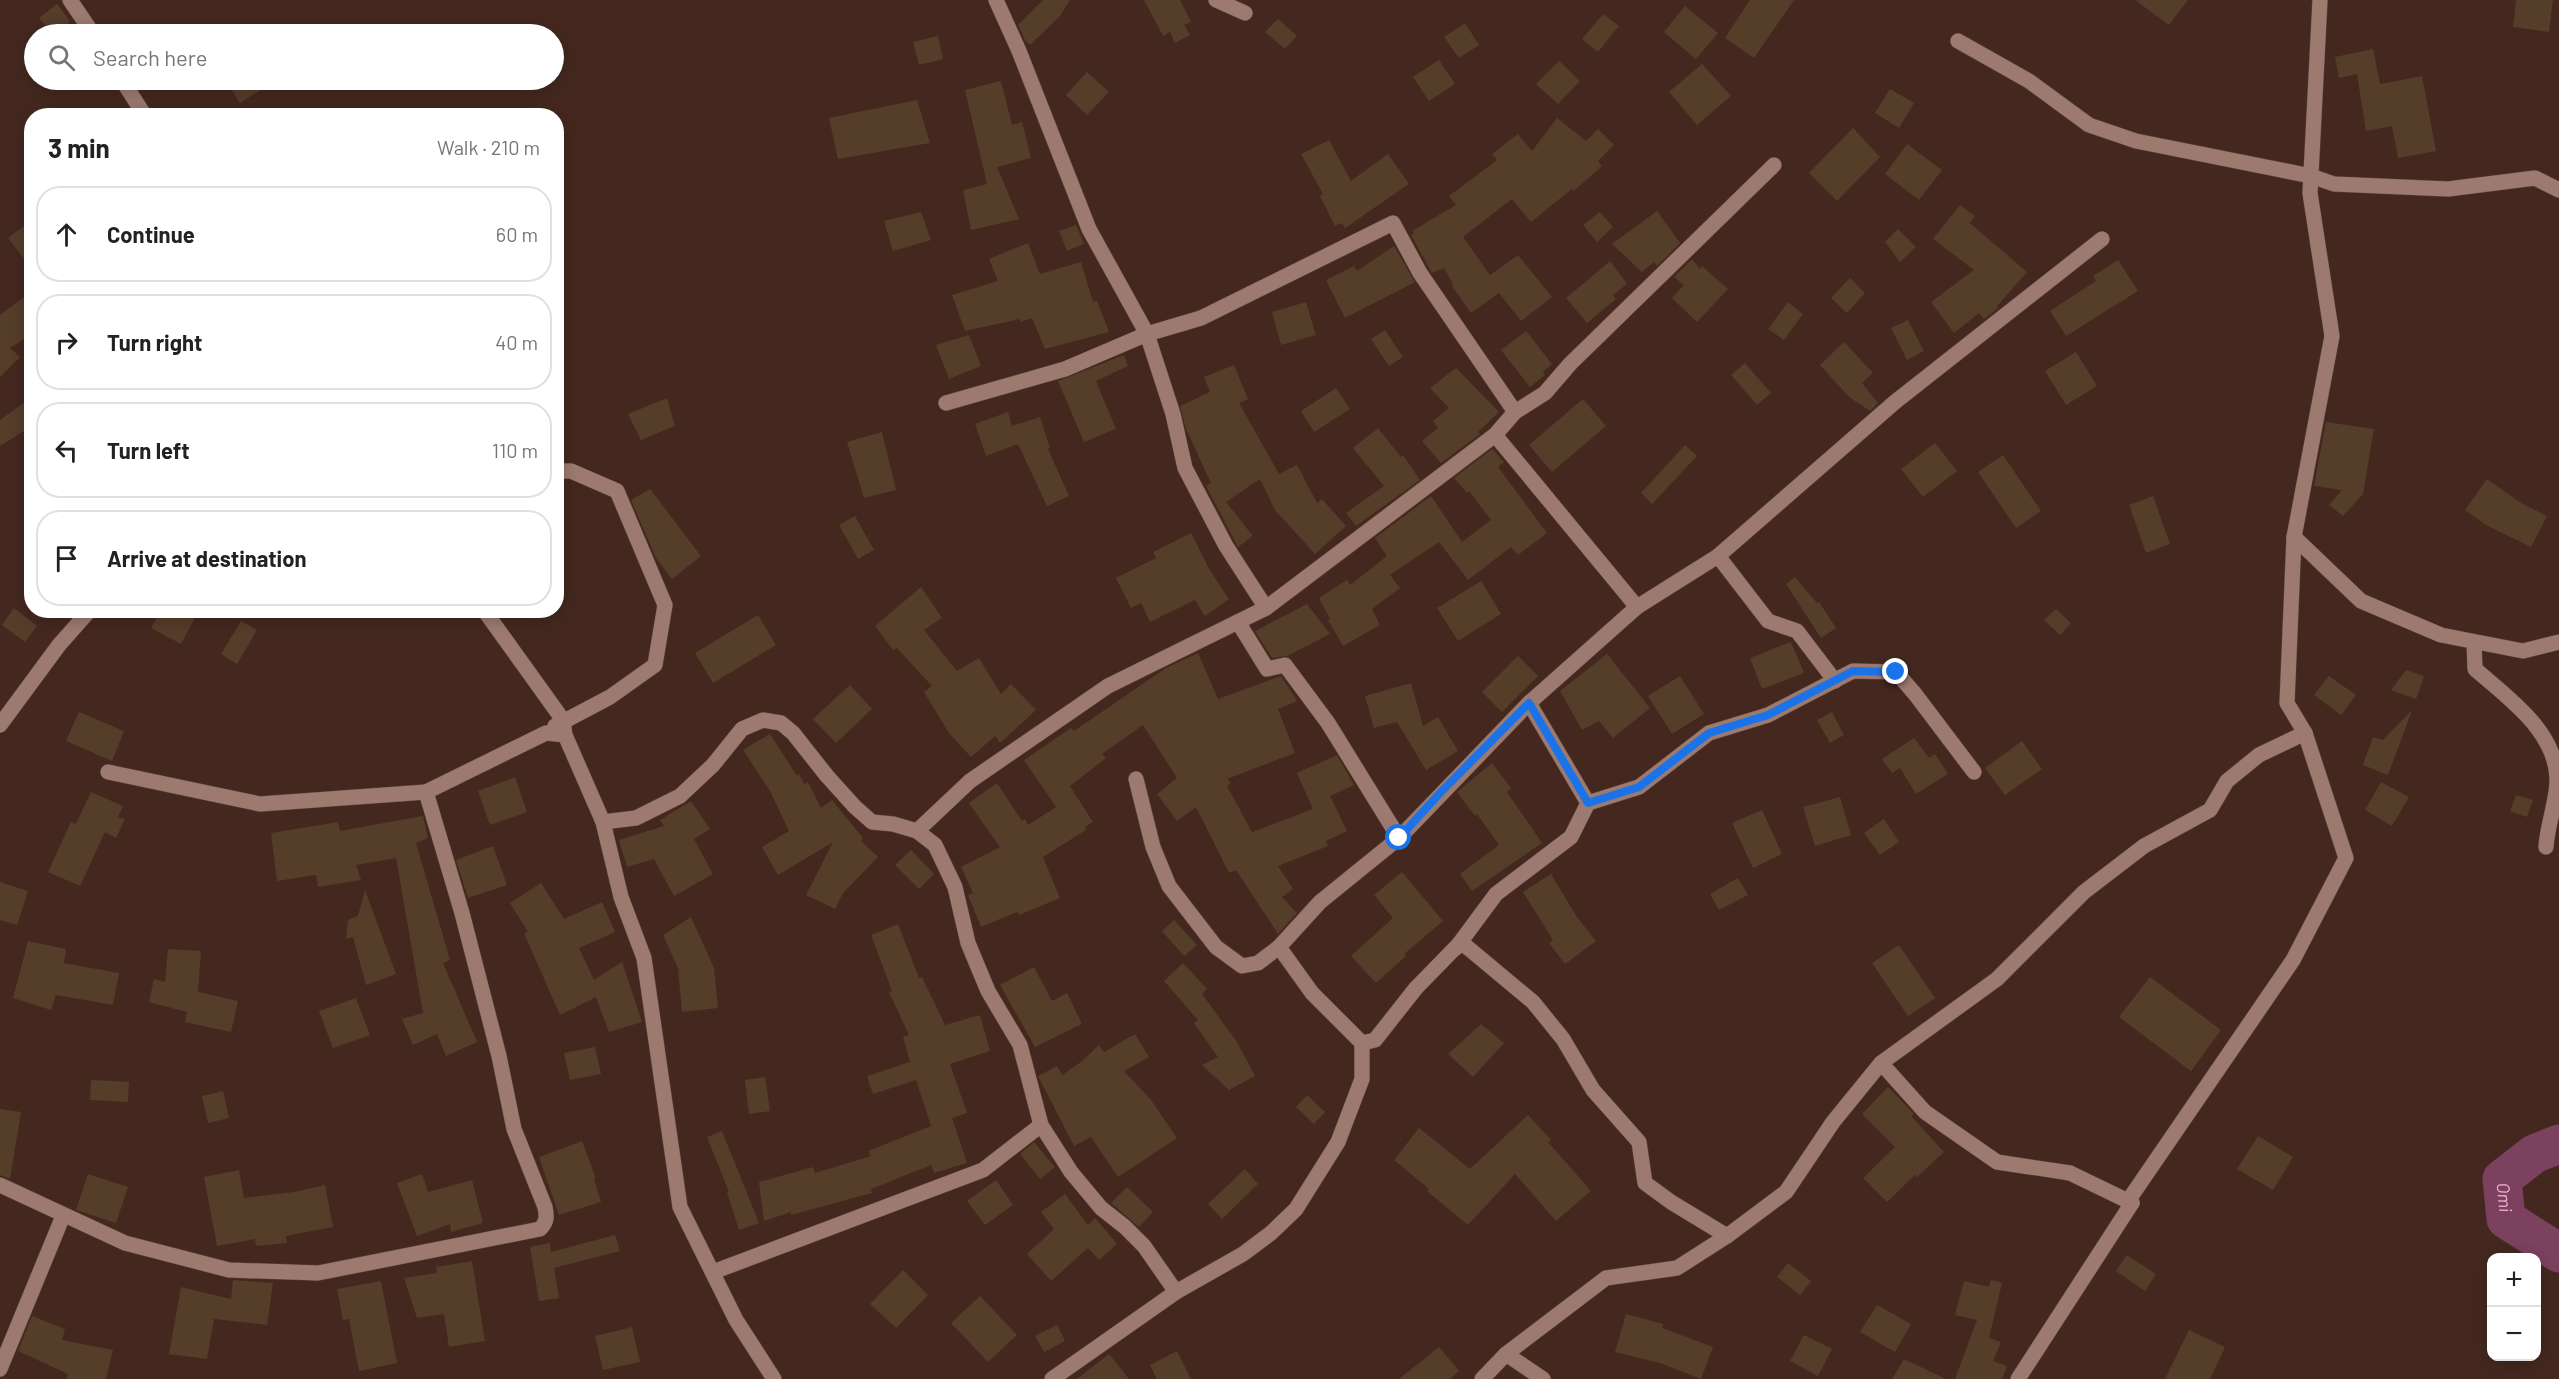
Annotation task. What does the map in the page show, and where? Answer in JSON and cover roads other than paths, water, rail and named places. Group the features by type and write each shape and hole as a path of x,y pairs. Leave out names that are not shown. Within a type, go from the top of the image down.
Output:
{"street":[{"path":"70,0 86,24"},
{"path":"996,0 1019,51 1089,228 1148,334 1173,414 1185,468 1226,546 1266,608"},
{"path":"1216,0 1245,13"},
{"path":"2018,1379 2132,1203 2130,1198 2293,960 2346,858 2305,734 2287,703 2294,537 2332,336 2310,194 2320,0"},
{"path":"1958,40 2029,81 2089,125 2136,141 2311,176 2334,184 2448,189 2535,178 2559,190"},
{"path":"128,90 140,108"},
{"path":"918,831 970,781 1108,686 1266,608 1495,435 1515,412 1545,393 1570,364 1774,165"},
{"path":"946,403 1065,369 1148,334 1201,318 1394,223 1419,273 1515,412"},
{"path":"1136,779 1153,847 1169,886 1216,947 1242,966 1258,963 1279,947 1320,902 1399,838 1529,703 1637,607 1718,556 1896,402 2102,239"},
{"path":"1495,435 1637,607"},
{"path":"108,772 260,804 426,792 546,733 564,727 610,697 655,665 665,605 617,491 571,471 564,471"},
{"path":"2294,537 2361,601 2441,635 2523,651 2559,642"},
{"path":"1718,556 1768,621 1797,631 1835,681"},
{"path":"0,725 59,645 83,618"},
{"path":"490,618 510,644 564,727 603,822 621,897 644,958 680,1207 736,1320 774,1379"},
{"path":"1238,622 1267,669 1285,664 1328,723 1399,838"},
{"path":"2474,642 2475,669 2528,715 2548,743 2557,778 2546,847"},
{"path":"1362,1043 1375,1040 1416,988 1461,942 1496,894 1571,837 1588,803 1639,787 1709,733 1768,715 1853,671 1896,672 1974,772"},
{"path":"1529,703 1588,803"},
{"path":"603,822 636,818 680,796 713,765 742,729 764,720 781,723 793,733 827,776 872,822 893,824 918,831 935,845 955,887 968,943 988,990 1020,1045 1041,1125 1071,1172 1101,1208 1144,1246 1176,1292"},
{"path":"1482,1379 1506,1354 1606,1278 1677,1268 1727,1236 1786,1192 1833,1122 1881,1063 1997,979 2084,892 2144,846 2210,810 2227,781 2259,755 2305,734"},
{"path":"0,1185 124,1243 229,1270 318,1273 540,1229 547,1217 545,1207 514,1129 499,1056 462,913 426,792"},
{"path":"1461,942 1533,1002 1563,1039 1593,1090 1639,1142 1645,1183 1671,1202 1727,1236"},
{"path":"1052,1379 1176,1292 1243,1254 1271,1233 1296,1209 1338,1142 1362,1079 1362,1043 1312,993 1279,947"},
{"path":"1881,1063 1925,1112 1997,1162 2070,1173 2132,1203"},
{"path":"713,1272 983,1170 1041,1125"},
{"path":"0,1369 63,1216"},
{"path":"1506,1354 1543,1379"}],"waterway":[{"name":"Omi","path":"2559,1144 2534,1154 2502,1179 2506,1219 2559,1253"}]}
